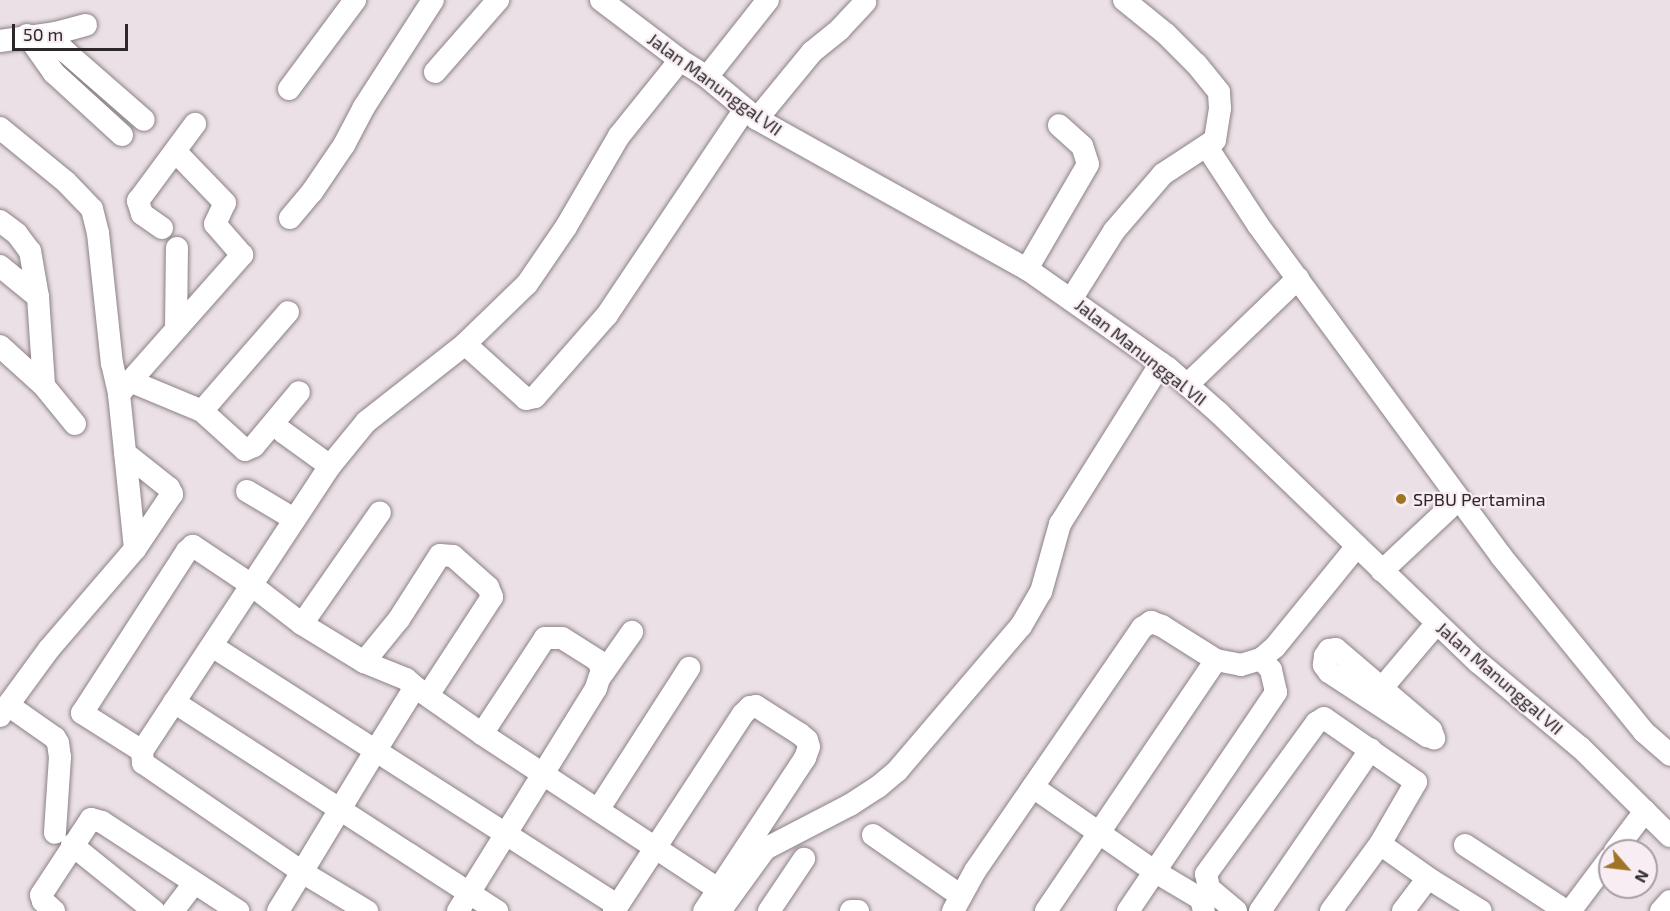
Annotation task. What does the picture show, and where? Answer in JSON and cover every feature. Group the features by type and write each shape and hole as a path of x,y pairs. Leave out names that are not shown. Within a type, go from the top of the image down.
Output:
{"street":[{"path":"289,89 355,0"},
{"path":"290,218 312,192 344,145 364,107 433,0"},
{"path":"435,72 498,0"},
{"name":"Jalan Manunggal VII","path":"601,0 680,60 708,77 751,114 1027,269 1072,298 1161,363 1187,385 1478,662 1581,748 1670,836"},
{"path":"708,77 768,0"},
{"path":"1124,0 1166,34 1196,64 1219,92 1220,108 1211,144 1258,225 1546,614 1644,732 1670,755"},
{"path":"465,344 526,399 536,397 607,315 751,114 865,2"},
{"path":"0,41 27,35 56,33 86,25"},
{"path":"56,33 59,45 66,52 144,120"},
{"path":"27,35 54,73 122,135"},
{"path":"367,911 302,872 143,763 142,751 250,584 330,466 366,422 465,344 533,276 620,136 680,60"},
{"path":"1072,298 1114,231 1163,174 1211,144 1237,120"},
{"path":"162,228 142,214 138,201 195,124"},
{"path":"1027,269 1088,164 1082,146 1059,124"},
{"path":"0,129 66,182 92,209 98,233 109,332 131,381 126,453 135,549"},
{"path":"131,381 242,255 215,224 225,203 176,152"},
{"path":"0,221 17,234 30,251 38,297 44,386"},
{"path":"176,328 177,248"},
{"path":"0,266 38,297"},
{"path":"1187,385 1298,278"},
{"path":"202,411 288,312"},
{"path":"109,332 131,381 202,411 245,450 254,446 299,392"},
{"path":"0,346 44,386 75,424"},
{"path":"704,911 723,899 765,849 850,805 878,787 897,771 1021,626 1041,592 1060,524 1161,363"},
{"path":"283,432 330,466"},
{"path":"54,911 43,901 41,894 64,839 58,743 55,738 4,710 49,649 135,549 172,494 169,488 126,453"},
{"path":"247,491 294,519"},
{"path":"1382,571 1459,499"},
{"path":"302,624 380,512"},
{"path":"142,751 82,713 187,550 193,546 250,584 302,624 364,662 406,679 482,734 656,847 723,899"},
{"path":"873,835 957,903 1033,787 1147,624 1151,622 1162,626 1216,660 1241,665 1261,659 1275,646 1357,546"},
{"path":"278,911 376,750 492,597 488,587 453,556 445,553 440,555 399,619 364,662"},
{"path":"1382,688 1437,622"},
{"path":"464,902 544,775 601,676 632,632"},
{"path":"482,734 545,639 562,638 586,651 597,660 602,669 601,676"},
{"path":"212,646 507,833 616,908 743,714 750,706 756,705 800,734 807,740 809,747 805,758 723,899"},
{"path":"1329,650 1339,651 1382,688 1431,730 1434,738 1427,736 1329,672 1324,665 1325,656 1329,650"},
{"path":"1128,911 1276,692 1271,670 1261,659"},
{"path":"1046,911 1216,660"},
{"path":"598,810 689,668"},
{"path":"174,702 339,810 464,902 497,911"},
{"path":"1236,911 1209,888 1206,874 1316,723 1324,718 1416,782 1380,844 1331,911"},
{"path":"1260,911 1371,749"},
{"path":"1033,787 1058,807 1099,832 1154,871 1201,899 1204,911"},
{"path":"1624,839 1646,811"},
{"path":"64,839 91,819 97,819 238,911"},
{"path":"64,839 154,911"},
{"path":"1380,844 1481,911"},
{"path":"1465,845 1566,911 1574,906 1598,874"},
{"path":"769,911 804,859"},
{"path":"1403,911 1428,878"},
{"path":"173,911 194,884"},
{"path":"1662,911 1670,901"},
{"path":"851,911 858,911"}],"place":[{"name":"SPBU Pertamina","path":"1401,499"}]}
